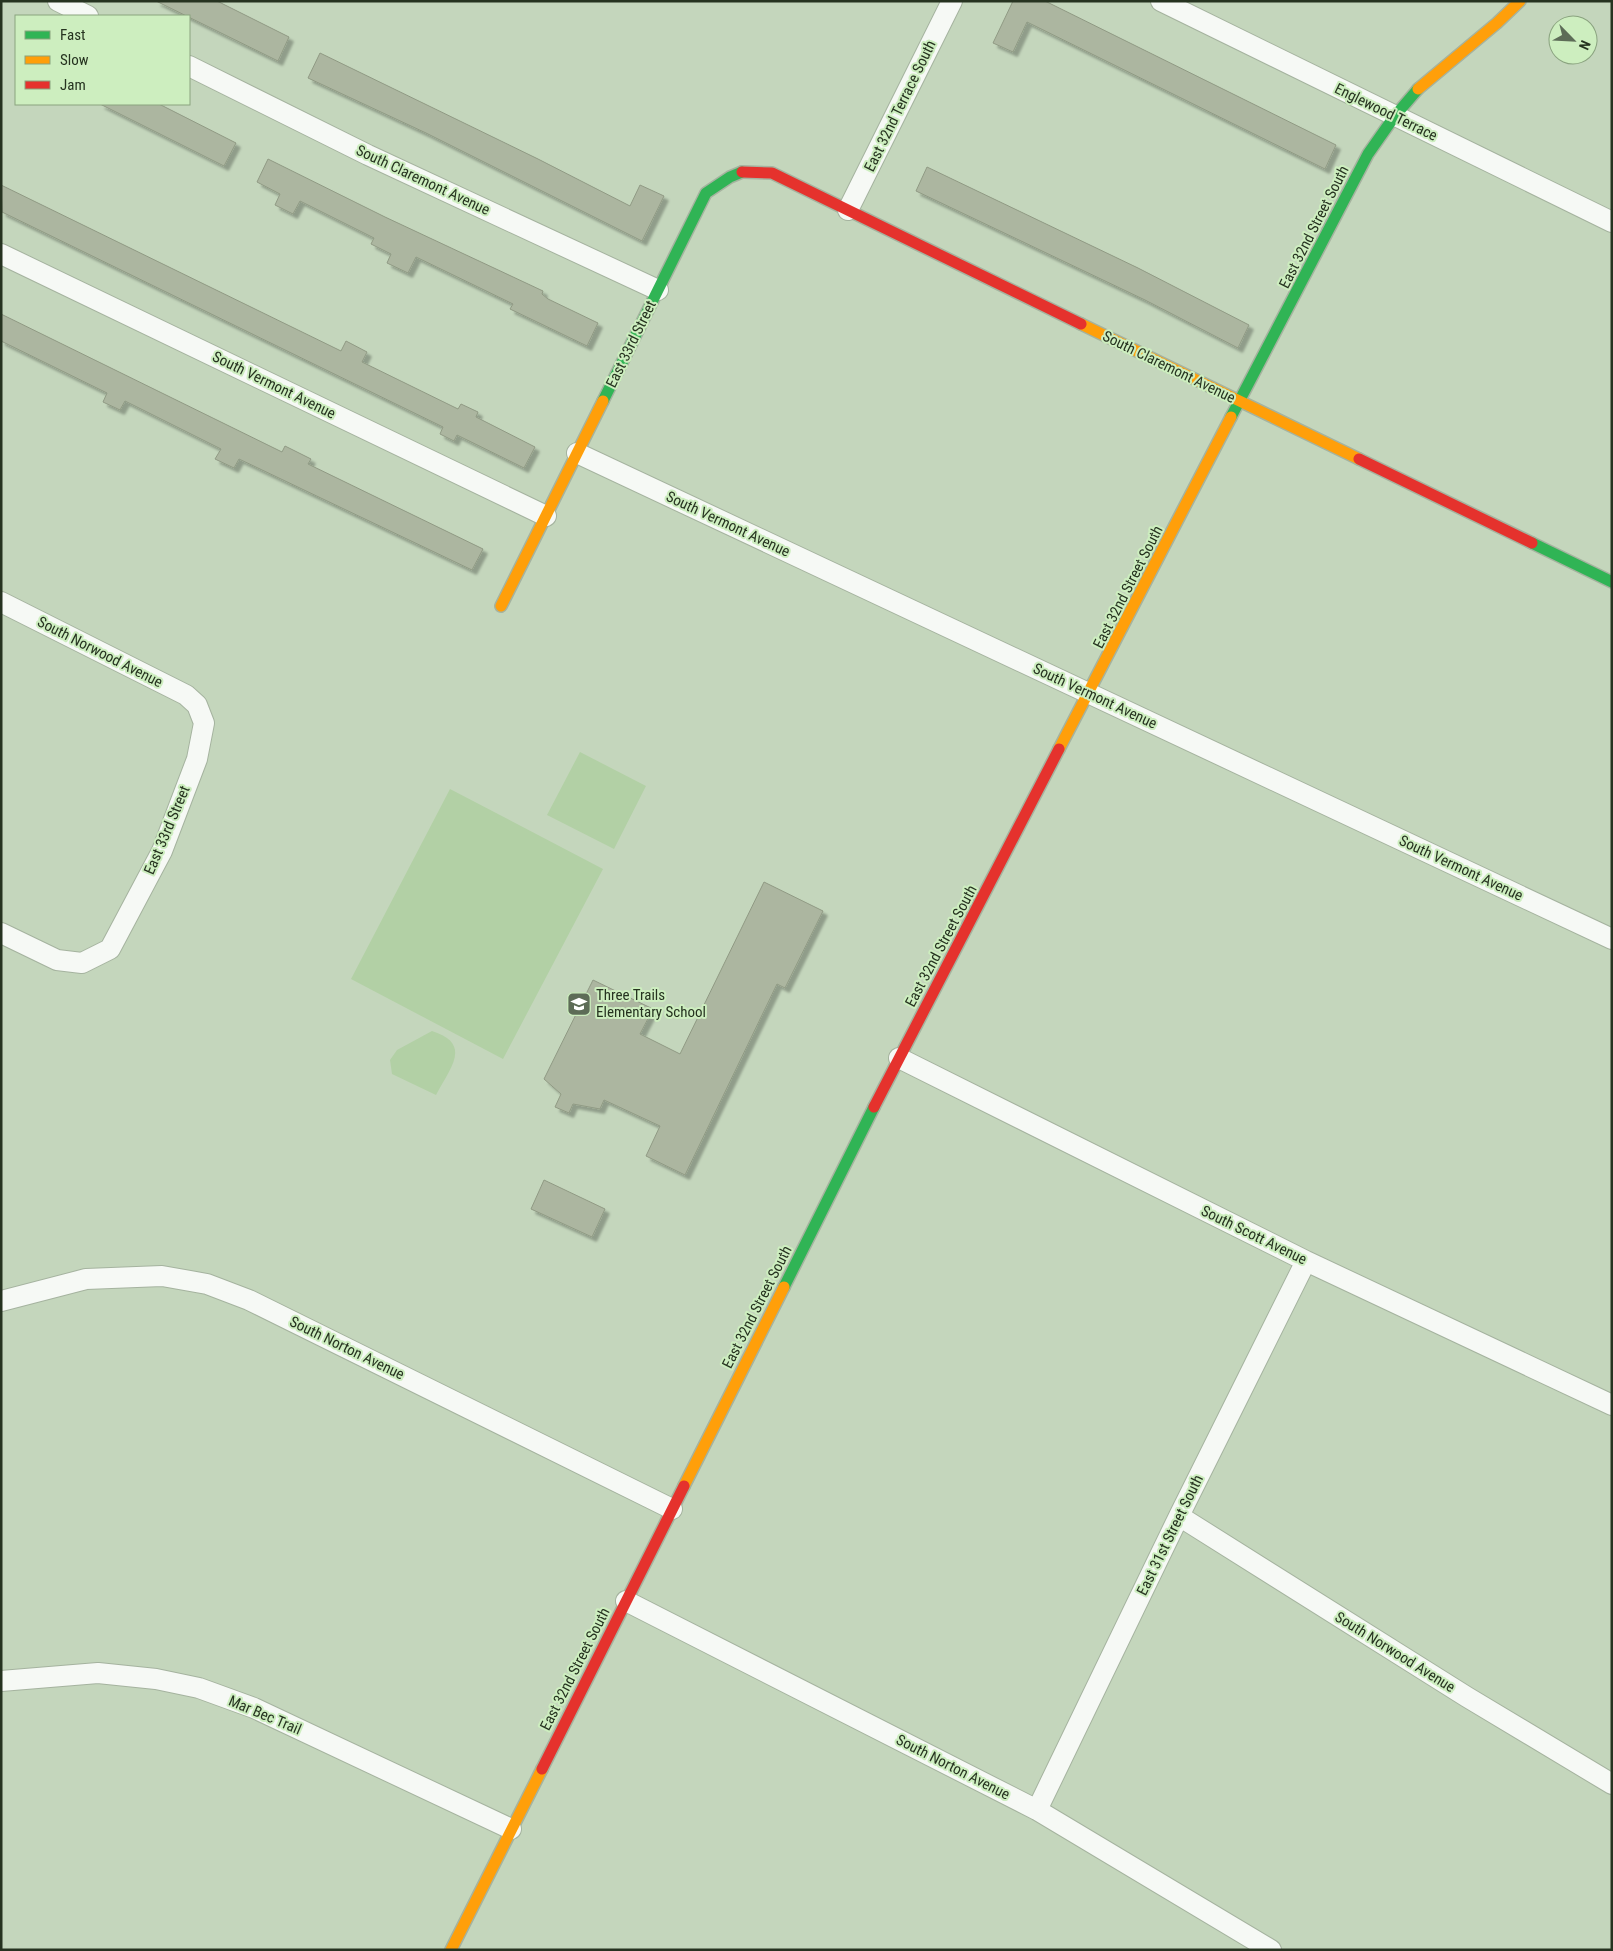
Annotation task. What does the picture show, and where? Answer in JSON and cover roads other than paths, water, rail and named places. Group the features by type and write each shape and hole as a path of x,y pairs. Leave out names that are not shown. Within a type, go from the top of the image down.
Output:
{"street":[{"path":"58,1 86,15"},
{"name":"East 32nd Terrace South","path":"848,210 952,1"},
{"name":"Englewood Terrace","path":"1161,1 1612,222"},
{"name":"East 32nd Street South","path":"451,1950 899,1058 1090,694 1368,154 1393,116 1422,84 1503,20 1520,1"},
{"name":"South Claremont Avenue","path":"190,66 368,154 658,290"},
{"name":"South Claremont Avenue","path":"725,179 732,174 748,170 772,173 1612,582"},
{"name":"East 33rd Street","path":"502,606 706,194 725,179"},
{"name":"South Vermont Avenue","path":"1,254 546,516"},
{"name":"South Vermont Avenue","path":"577,453 1612,939"},
{"name":"South Norwood Avenue","path":"1,602 186,695 197,705"},
{"name":"East 33rd Street","path":"1,934 57,960 82,963 110,949 162,851 197,759 204,723 197,705"},
{"name":"South Scott Avenue","path":"899,1058 1306,1261 1612,1405"},
{"name":"East 31st Street South","path":"1037,1810 1179,1516 1306,1261"},
{"name":"South Norton Avenue","path":"1,1302 86,1279 162,1276 206,1284 258,1305 672,1509"},
{"name":"South Norwood Avenue","path":"1179,1516 1466,1697 1612,1784"},
{"name":"South Norton Avenue","path":"626,1601 1037,1810 1260,1947"},
{"name":"Mar Bec Trail","path":"1,1681 98,1672 156,1678 199,1688 254,1708 511,1829"}],"place":[{"name":"Three Trails Elementary School","path":"579,1004"}]}
